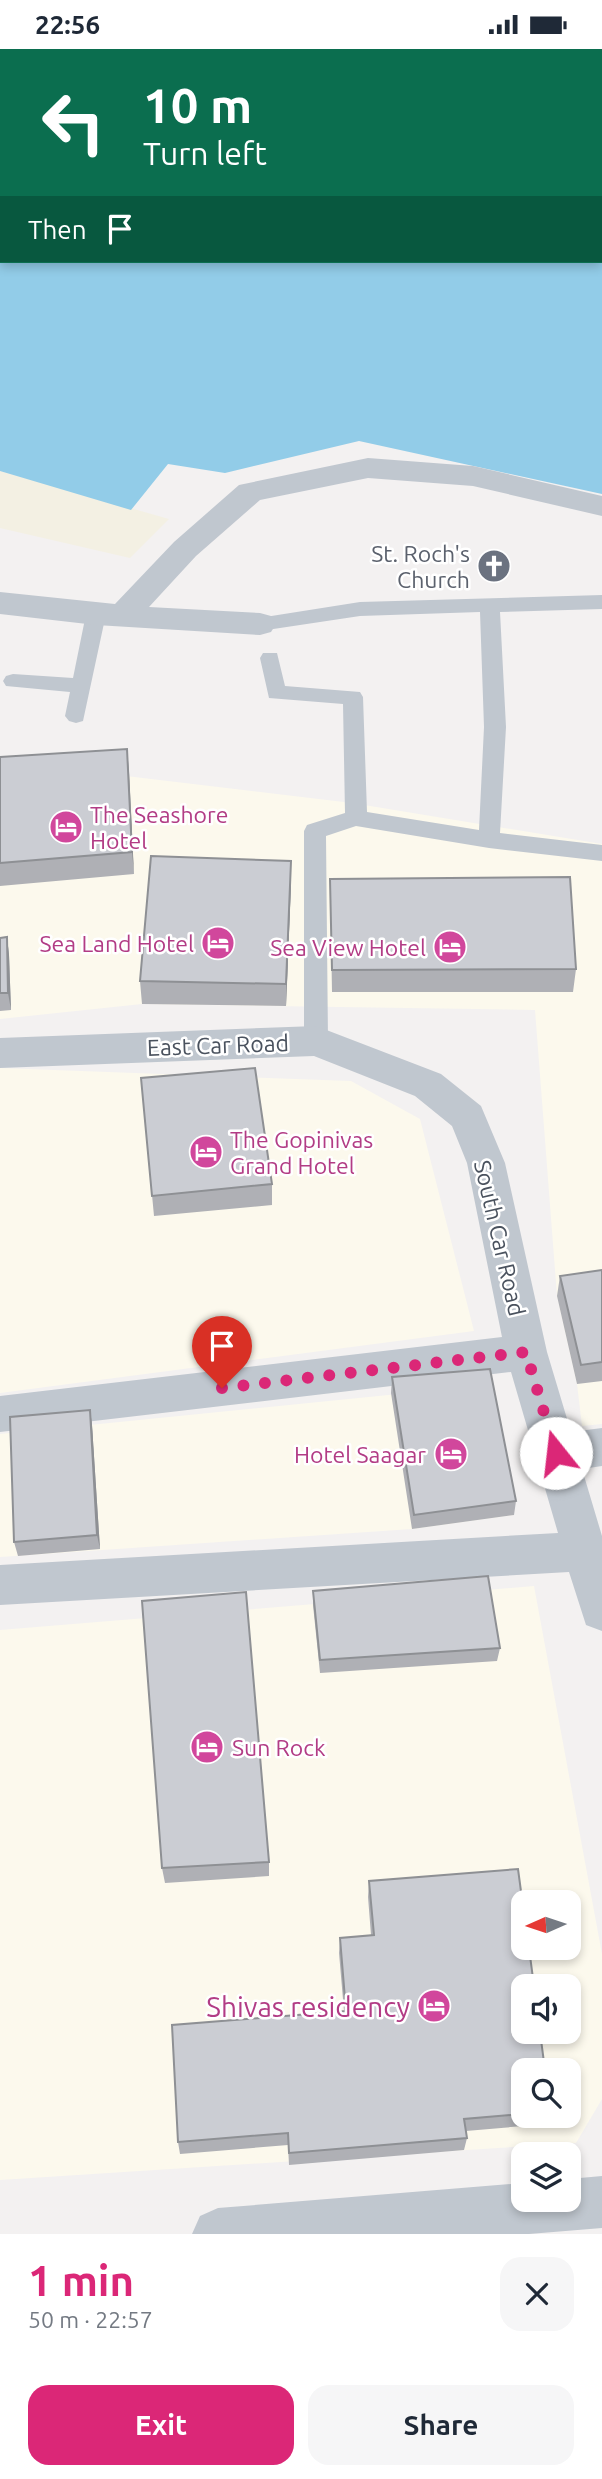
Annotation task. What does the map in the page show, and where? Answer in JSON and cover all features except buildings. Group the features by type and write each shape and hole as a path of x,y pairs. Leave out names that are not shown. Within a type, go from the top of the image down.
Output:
{"street":[{"path":"109,614 250,492 368,468 473,476 602,506"},
{"path":"4,601 109,614 260,624"},
{"name":"East Car Road","path":"0,1053 316,1041 428,1086"},
{"name":"South Car Road","path":"428,1086 467,1117 486,1163 526,1352 602,1610"},
{"path":"0,1414 526,1352"},
{"path":"556,1453 602,1447"},
{"path":"0,1585 585,1551"},
{"path":"218,2234 602,2202"}],"lane":[{"path":"260,624 360,609 602,602"},
{"path":"489,840 495,727 490,606"},
{"path":"76,716 81,686 109,614"},
{"path":"271,658 276,693 354,697 356,818"},
{"path":"13,681 81,686"},
{"path":"316,1041 315,831 356,818 489,840 602,853"}],"shaded area":[{"path":"0,761 352,803 602,844 602,1424 582,1426 577,1384 557,1296 535,1010 142,1004 0,1019"},
{"path":"0,1068 351,1081 420,1119 474,1331 0,1393"},
{"path":"488,1385 514,1515 412,1529 0,1557 0,1434"},
{"path":"534,1586 602,1954 602,2099 577,2142 511,2142 511,2147 0,2180 0,1630"}],"sand":[{"path":"0,471 169,519 130,558 0,528"}],"water":[{"path":"0,263 602,263 602,494 359,441 225,473 168,464 131,510 0,471"}],"place":[{"name":"St. Roch's Church","path":"494,566"},
{"name":"The Seashore Hotel","path":"66,827"},
{"name":"Sea Land Hotel","path":"218,943"},
{"name":"Sea View Hotel","path":"450,947"},
{"name":"The Gopinivas Grand Hotel","path":"206,1152"},
{"name":"Hotel Saagar","path":"451,1454"},
{"name":"Sun Rock","path":"207,1747"},
{"name":"Shivas residency","path":"434,2006"}],"route":[{"path":"222,1388 526,1352 556,1453"}]}
